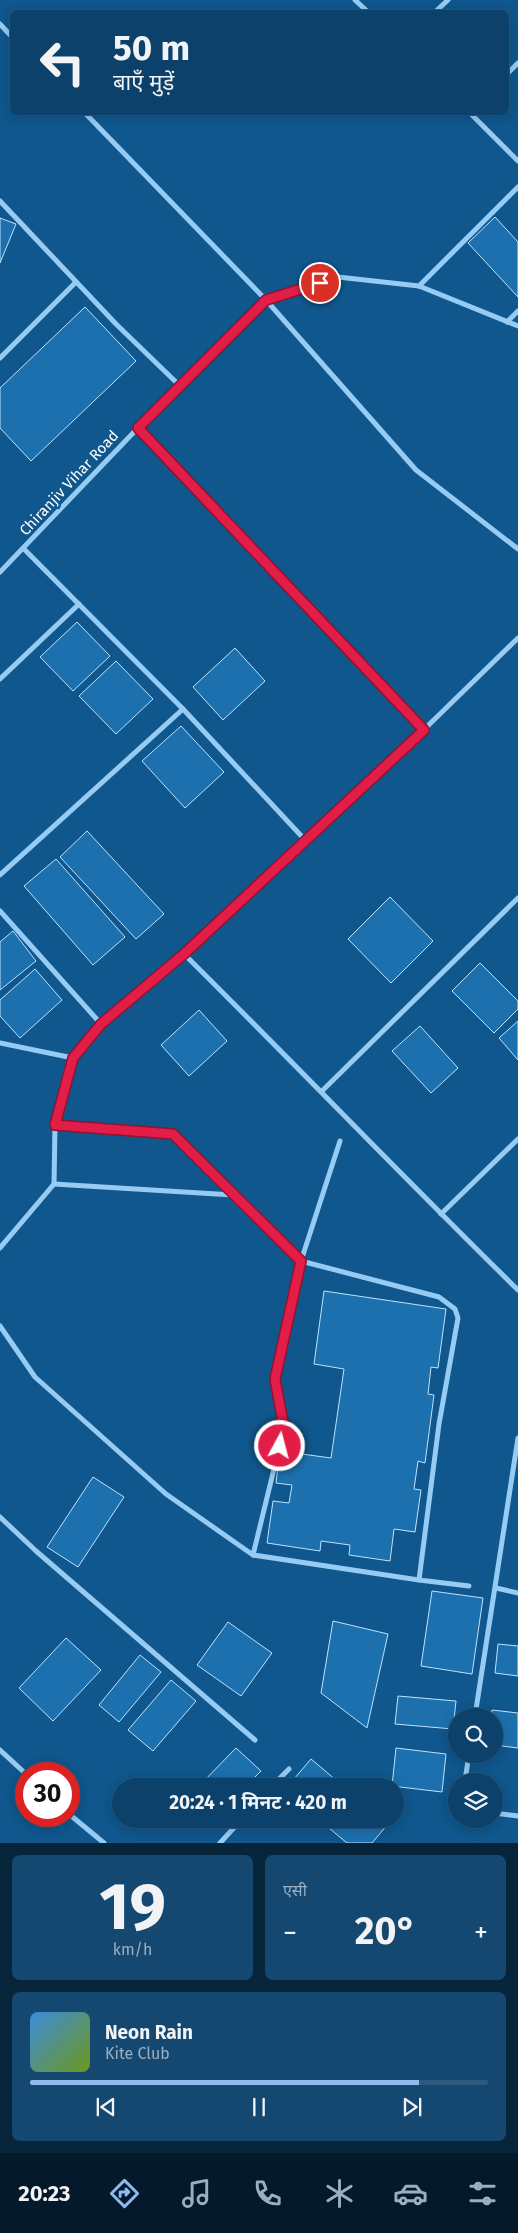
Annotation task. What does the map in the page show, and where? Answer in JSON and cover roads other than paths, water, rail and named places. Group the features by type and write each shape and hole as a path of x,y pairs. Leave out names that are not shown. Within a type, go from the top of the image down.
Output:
{"street":[{"path":"355,0 366,10"},
{"path":"437,10 448,0"},
{"path":"0,24 10,35"},
{"path":"509,72 518,63"},
{"path":"87,115 266,300 416,470 518,549"},
{"path":"472,115 518,161"},
{"path":"419,286 518,187"},
{"path":"0,201 76,282 179,386"},
{"name":"Chiranjiv Vihar Road","path":"0,572 179,386 266,300 338,277 419,286 518,326"},
{"path":"0,358 76,282"},
{"path":"507,322 518,311"},
{"path":"138,428 424,730"},
{"path":"24,549 183,709 306,841"},
{"path":"0,678 80,604"},
{"path":"0,1248 54,1184 55,1125 73,1058 101,1024 184,954 424,730 518,638"},
{"path":"0,875 183,709"},
{"path":"322,1091 518,898"},
{"path":"0,911 101,1024"},
{"path":"184,954 322,1091 440,1214 518,1290"},
{"path":"0,1043 73,1058"},
{"path":"55,1125 173,1134 301,1261 439,1297 455,1309 458,1318 439,1424 419,1580"},
{"path":"440,1214 518,1139"},
{"path":"254,1555 284,1428 275,1379 301,1261 340,1141"},
{"path":"54,1184 234,1195"},
{"path":"0,1326 35,1377 166,1494 254,1555 469,1586"},
{"path":"476,1708 518,1438"},
{"path":"0,1517 36,1552 255,1740"},
{"path":"496,1588 518,1594"},
{"path":"0,1750 15,1764"},
{"path":"280,1778 288,1769"},
{"path":"503,1814 518,1816"},
{"path":"80,1823 104,1843"},
{"path":"220,1843 234,1828"}]}
